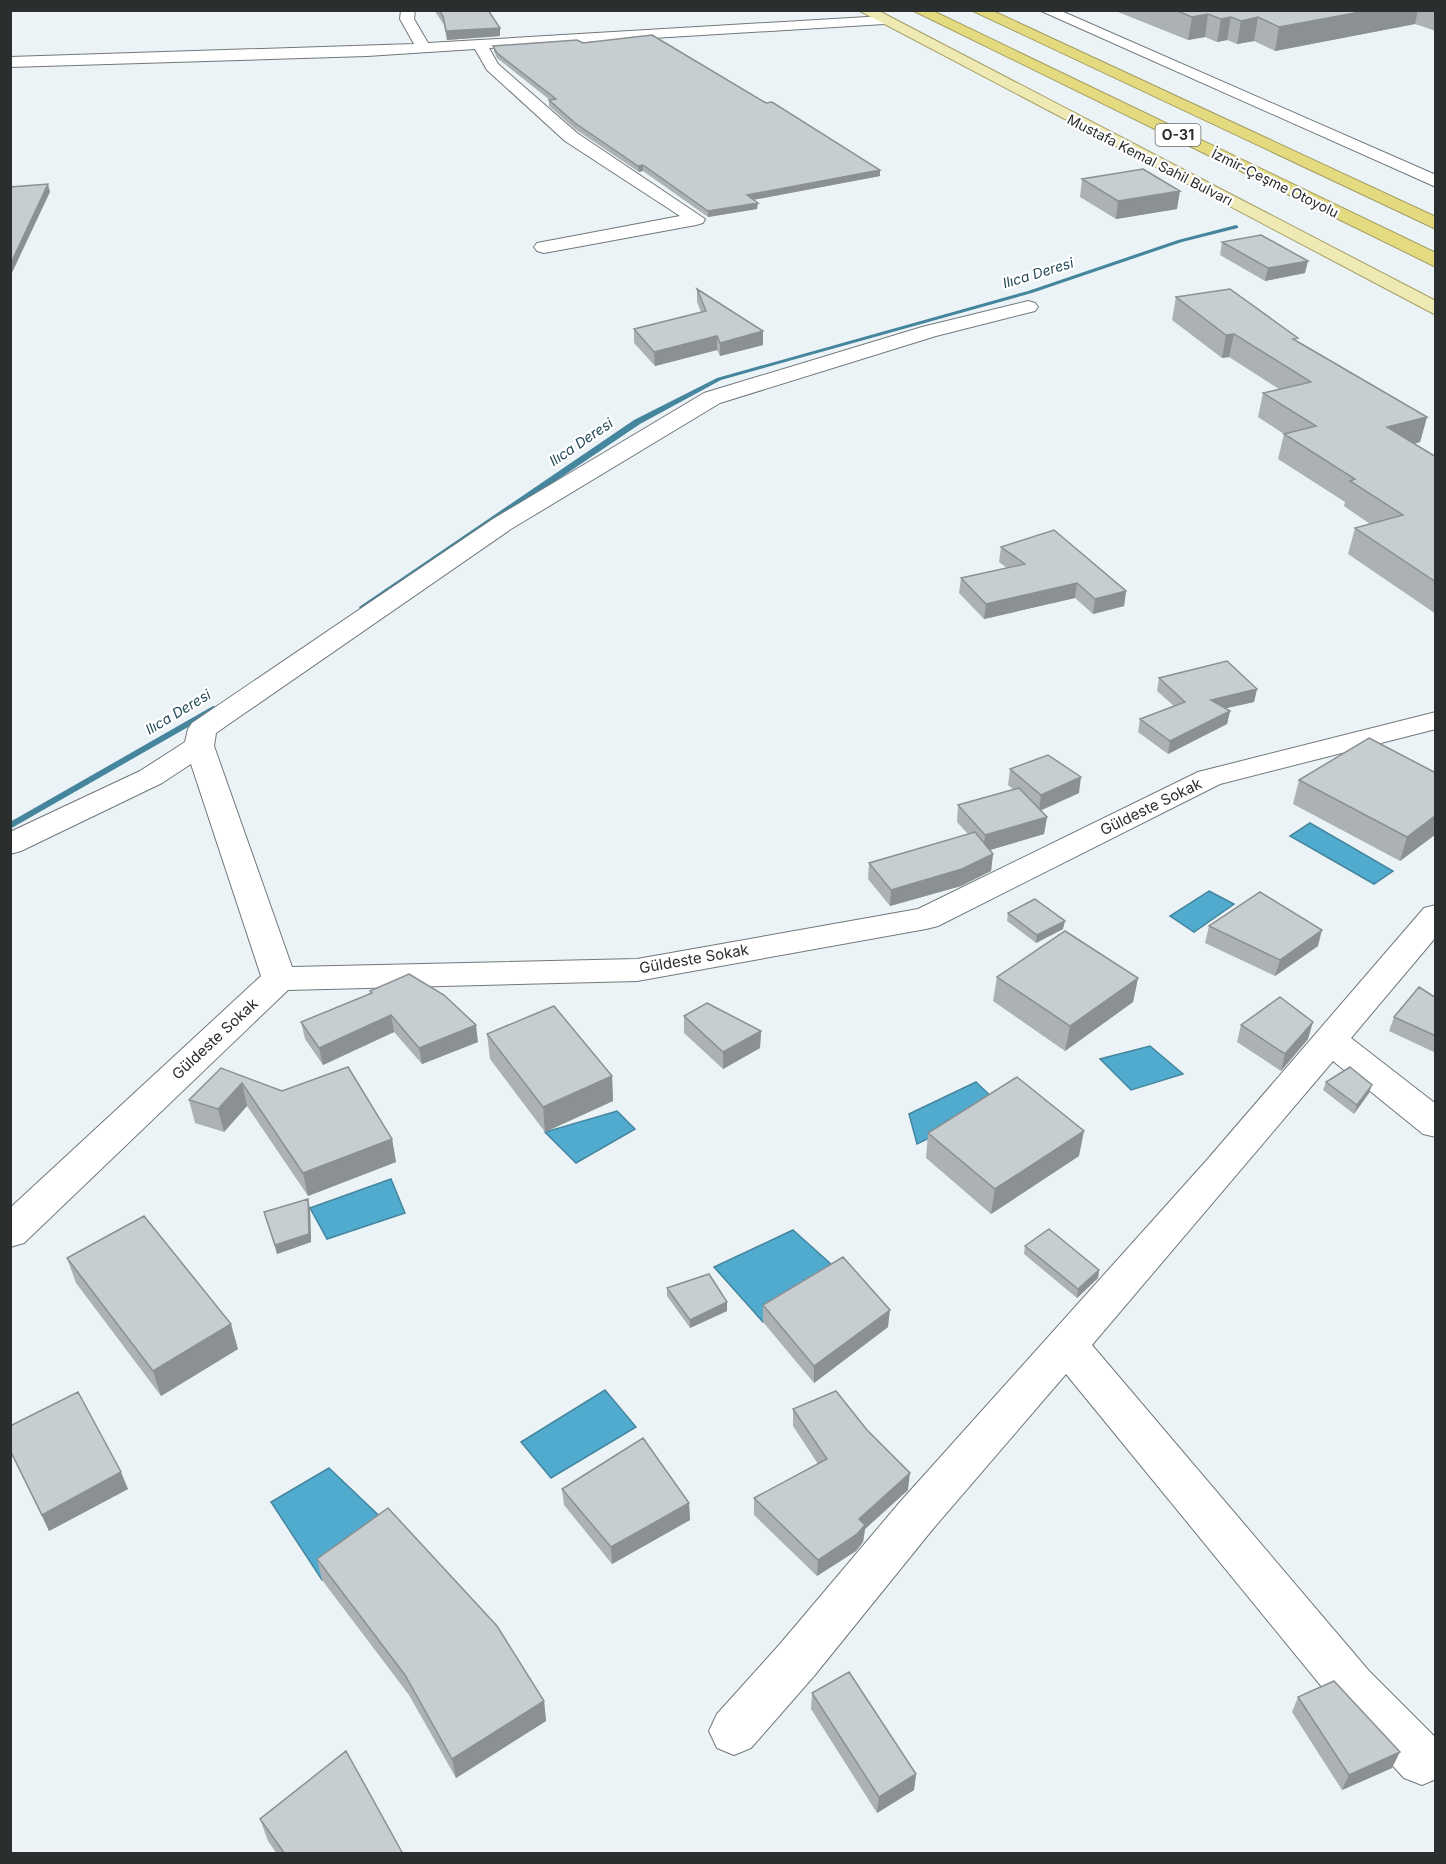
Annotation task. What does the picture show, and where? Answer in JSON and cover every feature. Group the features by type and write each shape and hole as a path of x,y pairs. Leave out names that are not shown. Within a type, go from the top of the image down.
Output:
{"highway":[{"name":"İzmir-Çeşme Otoyolu","path":"919,10 1436,261"},
{"name":"İzmir-Çeşme Otoyolu","path":"978,10 1436,224"}],"main road":[{"name":"Mustafa Kemal Sahil Bulvarı","path":"864,10 1436,309"}],"street":[{"path":"408,10 407,19 423,47"},
{"path":"1046,10 1436,182"},
{"path":"710,13 727,31"},
{"path":"10,62 367,51 884,20"},
{"path":"480,45 492,67 571,137 696,219 544,247"},
{"path":"279,979 199,747 202,729 492,530 712,398 929,331 1028,307"},
{"name":"Güldeste Sokak","path":"10,1232 279,979 637,970 926,918 1209,778 1436,720"},
{"path":"10,844 151,777 199,747"},
{"path":"734,1731 797,1660 916,1516 1219,1171 1436,915"},
{"path":"1330,1040 1436,1124"},
{"path":"1066,1344 1352,1687 1422,1760"}],"water":[{"path":"1310,823 1393,871 1374,884 1290,836"},
{"path":"1209,891 1234,904 1194,932 1170,916"},
{"path":"1150,1046 1183,1074 1131,1090 1100,1059"},
{"path":"976,1082 999,1104 917,1144 909,1114"},
{"path":"617,1111 635,1129 576,1163 545,1132"},
{"path":"391,1179 405,1213 327,1239 310,1208"},
{"path":"793,1230 842,1274 763,1322 714,1267"},
{"path":"605,1390 636,1427 551,1478 521,1442"},
{"path":"329,1468 393,1529 322,1580 271,1502"}],"building":[{"path":"439,10 488,10 500,28 446,31 443,16"},
{"path":"1175,10 1371,10 1279,27 1258,17 1241,21 1231,17 1221,19 1208,14 1192,17"},
{"path":"652,35 766,103 772,102 880,170 747,195 758,203 708,211 643,165 638,166 575,123 549,100 556,99 497,53 493,46 577,40 583,43"},
{"path":"1143,169 1180,191 1118,201 1082,179"},
{"path":"48,184 10,265 10,187"},
{"path":"1261,235 1308,261 1268,268 1222,242"},
{"path":"697,289 763,331 720,343 717,336 654,352 634,329 706,311"},
{"path":"1230,289 1298,338 1293,339 1427,417 1387,427 1436,457 1436,582 1355,528 1403,515 1350,481 1355,479 1284,434 1316,426 1263,393 1311,382 1234,334 1226,335 1176,297"},
{"path":"1054,530 1126,591 1095,599 1077,583 986,604 961,578 1025,564 1001,547"},
{"path":"1227,661 1257,689 1211,700 1230,711 1170,741 1140,719 1185,702 1159,678"},
{"path":"1369,738 1436,773 1436,815 1407,837 1299,780"},
{"path":"1048,755 1081,777 1041,795 1010,769"},
{"path":"1019,788 1047,817 985,835 958,805"},
{"path":"975,832 993,854 962,869 891,890 869,863"},
{"path":"1260,892 1322,930 1280,960 1209,926"},
{"path":"1035,899 1065,921 1037,935 1008,913"},
{"path":"1065,931 1138,978 1070,1026 997,977"},
{"path":"409,974 444,995 476,1025 419,1048 391,1015 319,1048 301,1022 372,993 370,991"},
{"path":"1419,987 1436,998 1436,1036 1394,1017"},
{"path":"1280,997 1313,1022 1285,1054 1241,1025"},
{"path":"707,1003 761,1031 723,1052 684,1016"},
{"path":"554,1006 612,1076 543,1107 487,1034"},
{"path":"348,1067 392,1139 303,1173 242,1083 218,1109 189,1100 221,1068 282,1091"},
{"path":"1350,1067 1372,1085 1357,1105 1326,1082"},
{"path":"1017,1077 1084,1131 995,1189 928,1133"},
{"path":"308,1199 309,1234 275,1245 264,1212"},
{"path":"144,1216 231,1324 153,1371 67,1258"},
{"path":"1049,1229 1099,1270 1078,1289 1025,1246"},
{"path":"843,1257 890,1310 814,1366 763,1305"},
{"path":"709,1274 727,1302 690,1320 667,1288"},
{"path":"836,1391 867,1430 910,1473 859,1519 865,1525 857,1534 818,1560 754,1498 827,1459 793,1409"},
{"path":"78,1392 121,1472 42,1515 10,1450 10,1426"},
{"path":"643,1438 689,1503 611,1547 562,1489"},
{"path":"388,1508 497,1626 544,1701 452,1759 405,1675 317,1559"},
{"path":"849,1672 916,1774 879,1797 812,1693"},
{"path":"1334,1681 1400,1752 1349,1775 1298,1697"},
{"path":"346,1751 403,1854 285,1854 260,1819"}],"waterway":[{"name":"Ilıca Deresi","path":"363,607 637,422 719,379 1030,292 1180,241 1236,227"},
{"name":"Ilıca Deresi","path":"10,826 213,709"}]}
